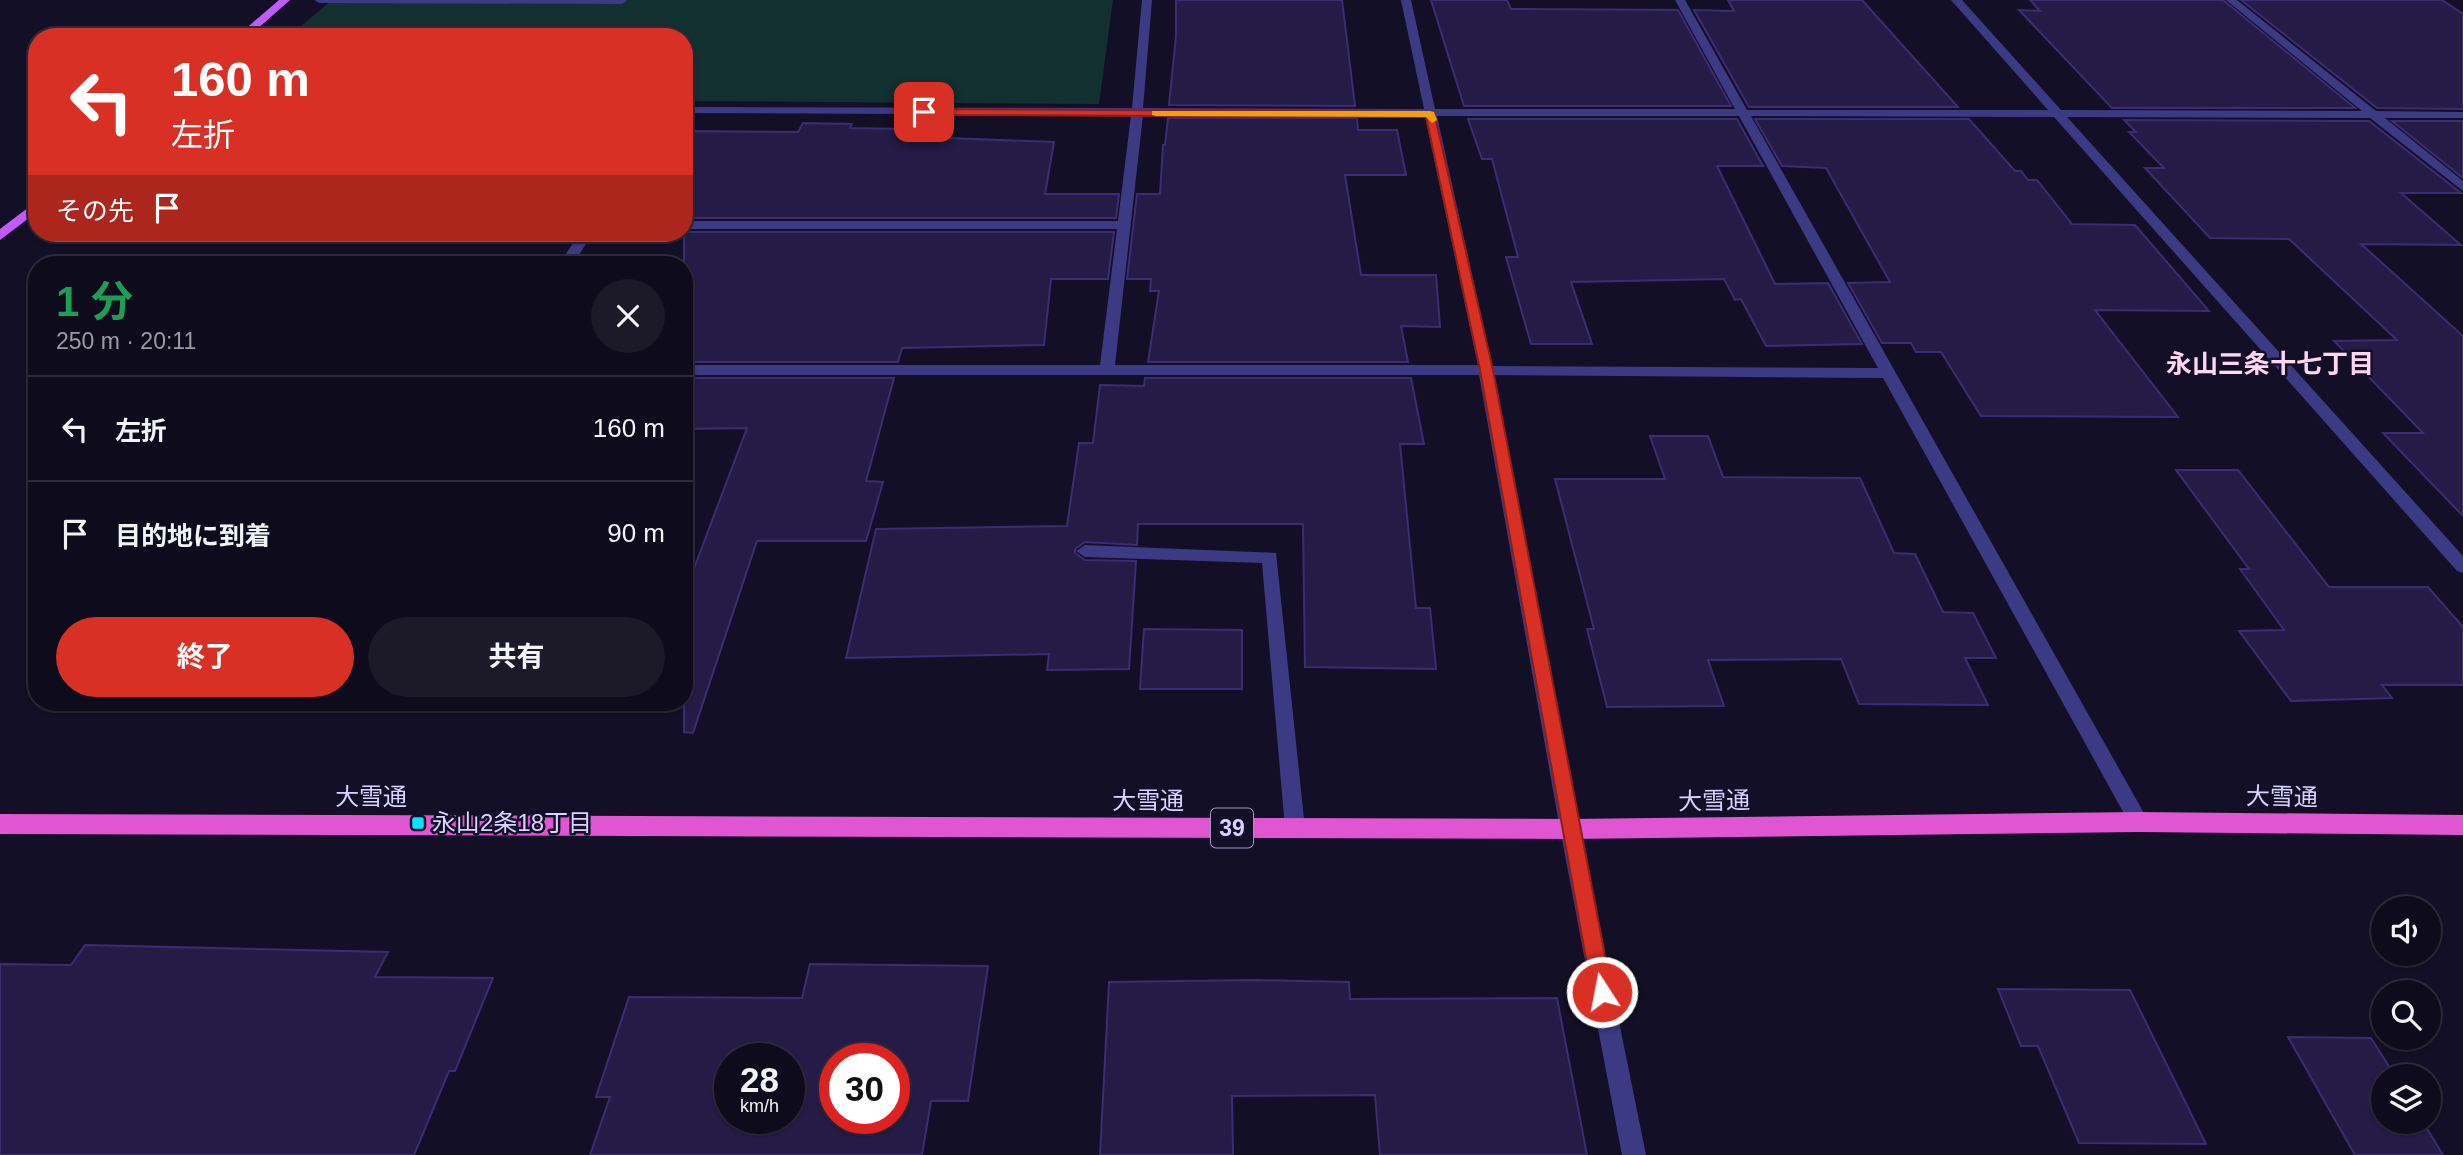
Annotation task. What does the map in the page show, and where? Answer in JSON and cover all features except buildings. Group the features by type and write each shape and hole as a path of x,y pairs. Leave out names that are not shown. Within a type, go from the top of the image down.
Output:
{"highway":[{"name":"大雪通","path":"0,824 1570,829 2140,822 2463,825"}],"main road":[{"path":"252,28 285,0"},
{"path":"0,236 28,213"}],"street":[{"path":"319,0 622,1"},
{"path":"1107,370 1137,113 1147,0"},
{"path":"1406,0 1486,370 1570,829 1634,1155"},
{"path":"1680,0 2140,822"},
{"path":"1956,0 2463,567"},
{"path":"2231,0 2463,187"},
{"path":"693,110 2463,115"},
{"path":"693,225 1123,225"},
{"path":"693,370 1888,373"},
{"path":"1086,551 1269,557 1295,828"}],"green space":[{"path":"332,0 1113,0 1099,104 693,101 693,28 299,28"}],"slow traffic":[{"path":"1156,113 1430,114 1432,120"}],"place":[{"name":"永山2条18丁目","path":"418,823"}],"district":[{"name":"永山三条十七丁目","path":"2270,364"}],"route":[{"path":"924,112 1430,114 1486,370 1602,992"}]}
